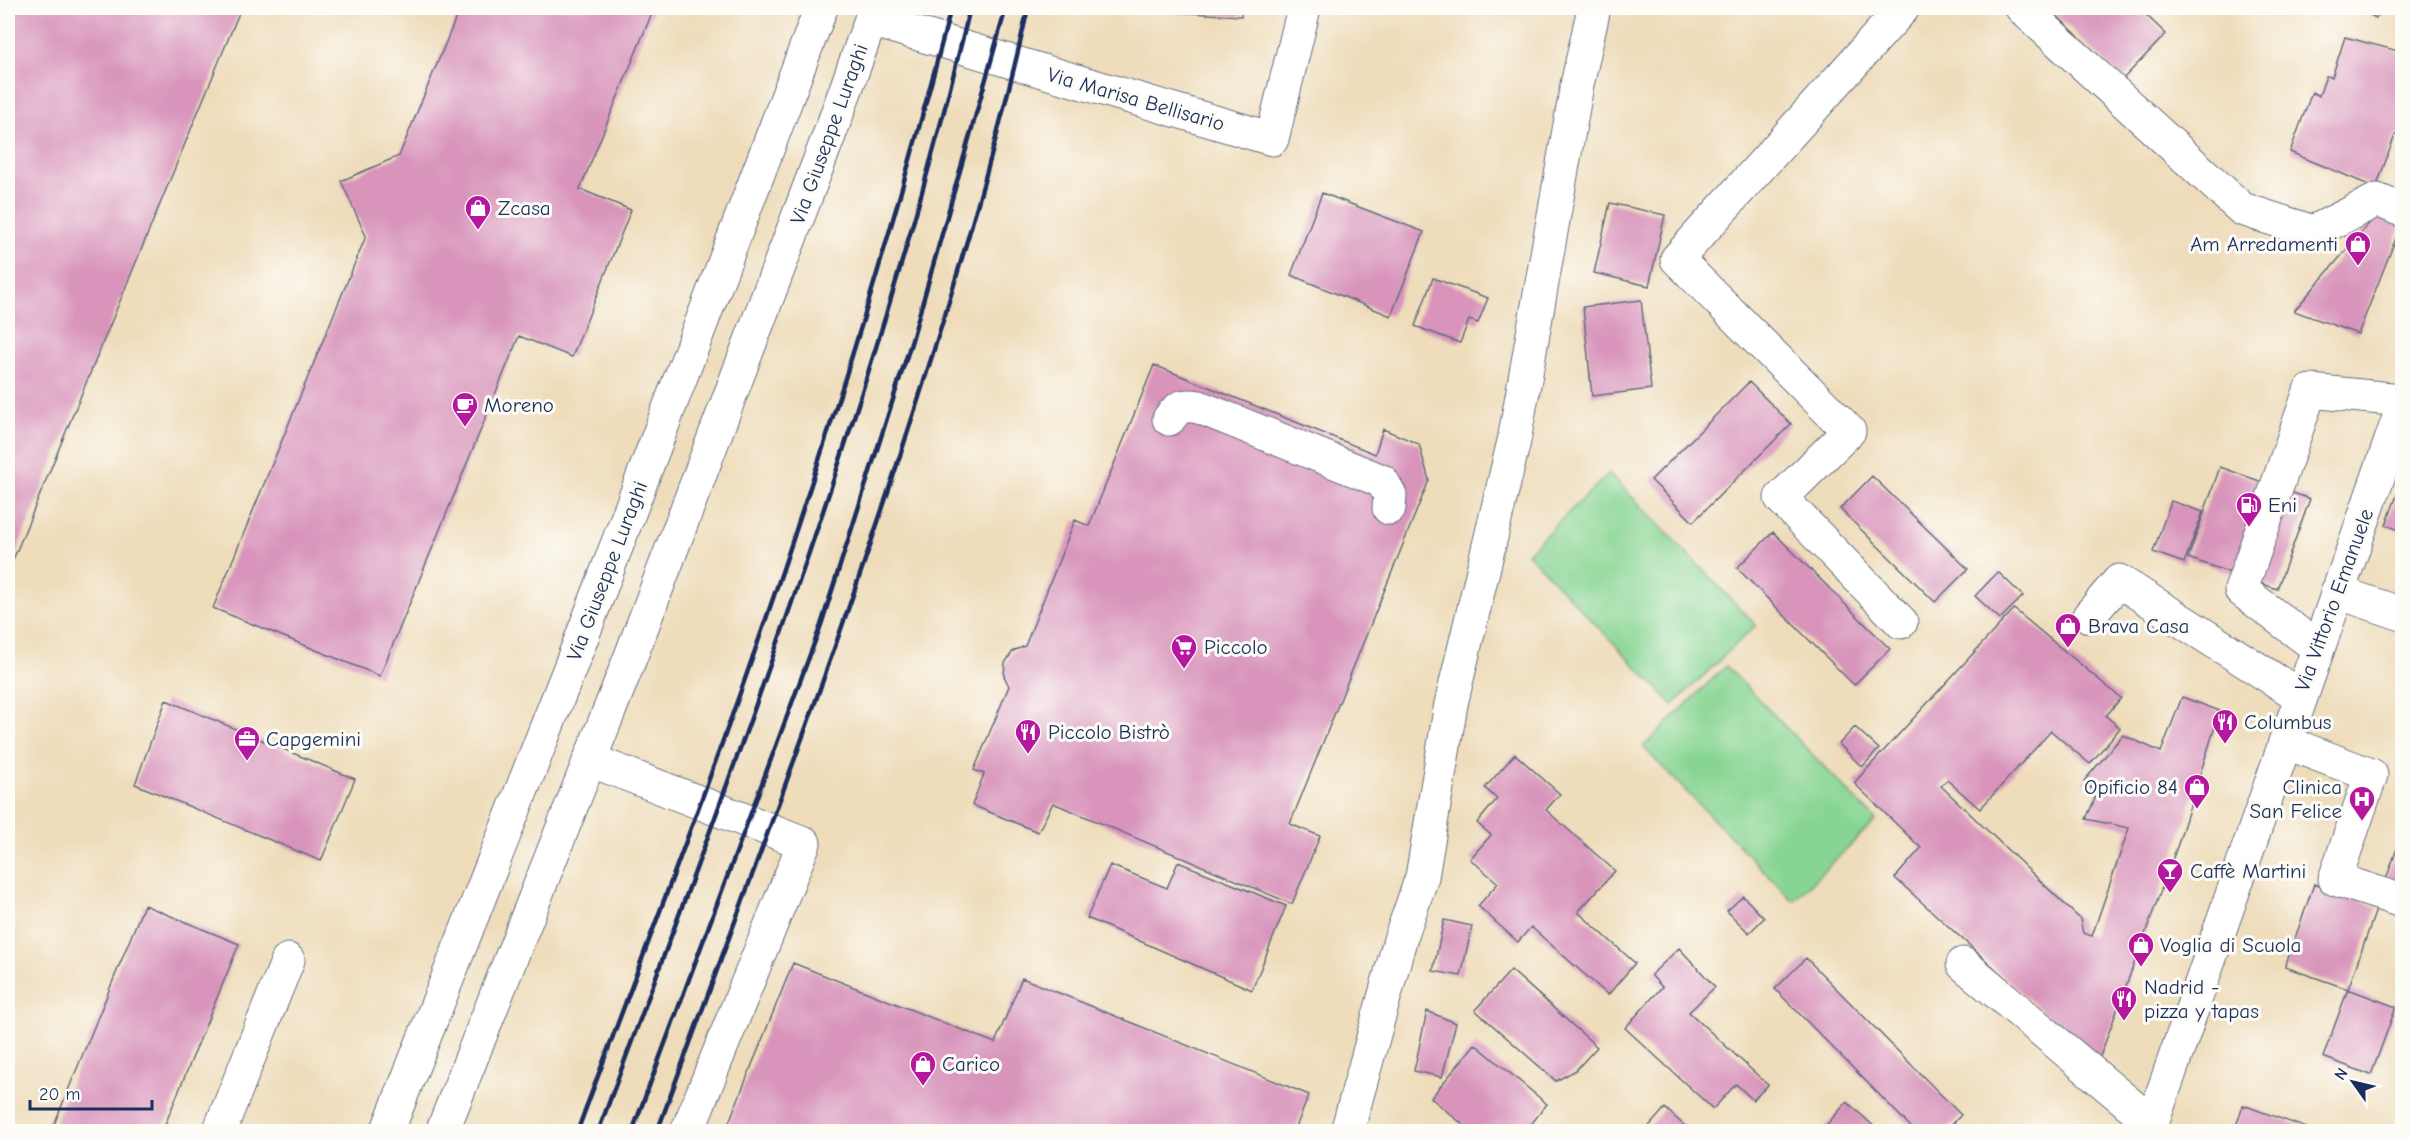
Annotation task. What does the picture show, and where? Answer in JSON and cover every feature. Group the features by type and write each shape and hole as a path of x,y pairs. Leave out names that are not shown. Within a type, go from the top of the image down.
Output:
{"street":[{"name":"Via Giuseppe Luraghi","path":"387,1131 582,637 821,8"},
{"name":"Via Marisa Bellisario","path":"873,14 1272,139 1304,8"},
{"path":"1347,1131 1400,940 1422,878 1451,704 1514,441 1577,85 1594,8"},
{"path":"1901,622 1781,498 1849,431 1677,259 1903,8"},
{"path":"2022,8 2242,210 2313,232 2377,200 2403,210"},
{"name":"Via Giuseppe Luraghi","path":"442,1131 590,760 830,135 873,14"},
{"path":"2318,648 2241,590 2310,391 2403,400"},
{"path":"1169,419 1176,408 1186,404 1232,420 1382,481 1390,495 1389,508"},
{"name":"Via Vittorio Emanuele","path":"2150,1127 2403,409"},
{"path":"2089,616 2119,581 2301,696"},
{"path":"2337,592 2403,614"},
{"path":"2284,742 2371,775 2335,879 2403,901"},
{"path":"590,760 804,843 687,1131"},
{"path":"219,1131 288,960"},
{"path":"1963,964 2150,1127"}],"green space":[{"path":"1609,473 1756,625 1673,705 1527,553"},
{"path":"1726,666 1876,820 1793,901 1643,747"}],"building":[{"path":"8,8 241,8 8,572"},
{"path":"460,8 654,8 580,189 631,210 572,357 519,336 380,676 213,608 366,236 341,181 399,156"},
{"path":"1241,8 1241,16 1120,9"},
{"path":"2049,8 2139,8 2166,34 2123,79"},
{"path":"2357,8 2385,8 2376,18"},
{"path":"2345,37 2402,52 2402,135 2395,135 2376,188 2290,152 2312,92 2319,96 2326,76 2332,77"},
{"path":"1322,193 1424,232 1391,316 1291,275"},
{"path":"1610,203 1665,215 1649,286 1594,273"},
{"name":"Am Arredamenti","path":"2377,214 2402,223 2358,334 2294,311"},
{"path":"1433,278 1488,298 1478,323 1469,320 1460,343 1415,326"},
{"path":"1641,300 1651,389 1592,396 1583,307"},
{"path":"1154,365 1375,454 1383,429 1419,444 1429,480 1290,824 1320,836 1292,904 1053,803 1038,832 972,805 984,774 974,770 1009,686 1004,676 1005,663 1013,651 1025,646 1075,520 1089,526"},
{"path":"1749,382 1791,424 1693,522 1651,480"},
{"name":"Eni","path":"2220,467 2310,499 2277,589 2188,558"},
{"path":"1872,476 1968,569 1935,602 1840,509"},
{"path":"2402,481 2402,531 2386,525"},
{"path":"2171,501 2203,512 2184,563 2153,552"},
{"path":"1773,532 1890,649 1854,685 1737,568"},
{"path":"1998,572 2023,596 2000,619 1975,596"},
{"path":"2014,609 2121,698 2106,716 2120,728 2090,764 2051,731 1980,809 1947,780 1941,786 2080,919 2083,933 2092,936 2129,828 2086,819 2097,794 2084,781 2123,735 2161,752 2182,697 2220,711 2178,844 2098,1062 1895,878 1921,848 1854,783"},
{"path":"166,700 355,779 321,861 135,784"},
{"path":"1855,727 1879,749 1862,767 1839,744"},
{"path":"1515,754 1560,794 1546,810 1615,871 1578,912 1635,963 1608,995 1531,927 1518,942 1478,906 1498,883 1470,859 1491,835 1477,823 1497,799 1485,788"},
{"path":"2402,834 2402,898 2382,891"},
{"path":"1178,862 1286,906 1252,990 1087,918 1110,865 1167,888"},
{"path":"2314,884 2377,907 2348,989 2285,967"},
{"path":"1743,896 1764,918 1749,933 1727,911"},
{"path":"144,905 239,944 162,1132 51,1132"},
{"path":"1444,920 1472,926 1461,976 1433,971"},
{"path":"1679,948 1715,987 1689,1012 1768,1085 1753,1100 1736,1084 1713,1109 1625,1028 1662,987 1651,975"},
{"path":"1806,958 1961,1115 1945,1132 1916,1132 1775,989"},
{"name":"Carico","path":"793,963 995,1043 1022,978 1309,1095 1294,1132 725,1132"},
{"path":"1511,970 1597,1047 1576,1070 1556,1081 1475,1010"},
{"path":"2348,989 2396,1007 2371,1075 2323,1057"},
{"path":"1427,1011 1456,1023 1442,1077 1414,1071"},
{"path":"1475,1044 1547,1104 1525,1132 1472,1132 1431,1098"},
{"path":"1847,1102 1880,1132 1820,1132"},
{"path":"2243,1105 2315,1131 2315,1132 2234,1132"},
{"path":"1665,1108 1691,1132 1644,1132"}],"railway":[{"path":"577,1132 718,755 797,527 879,269 951,8"},
{"path":"598,1132 752,715 848,435 933,151 970,8"},
{"path":"632,1132 821,625 912,340 1006,8"},
{"path":"657,1132 792,766 889,490 978,204 1005,106 1028,8"}],"place":[{"name":"Zcasa","path":"478,231"},
{"name":"Am Arredamenti","path":"2358,267"},
{"name":"Moreno","path":"465,428"},
{"name":"Eni","path":"2249,528"},
{"name":"Brava Casa","path":"2068,649"},
{"name":"Piccolo","path":"1184,670"},
{"name":"Columbus","path":"2225,745"},
{"name":"Piccolo Bistrò","path":"1028,755"},
{"name":"Capgemini","path":"247,762"},
{"name":"Opificio 84","path":"2197,810"},
{"name":"Clinica San Felice","path":"2362,822"},
{"name":"Caffè Martini","path":"2170,894"},
{"name":"Voglia di Scuola","path":"2141,968"},
{"name":"Nadrid - pizza y tapas","path":"2124,1022"},
{"name":"Carico","path":"923,1087"}]}
